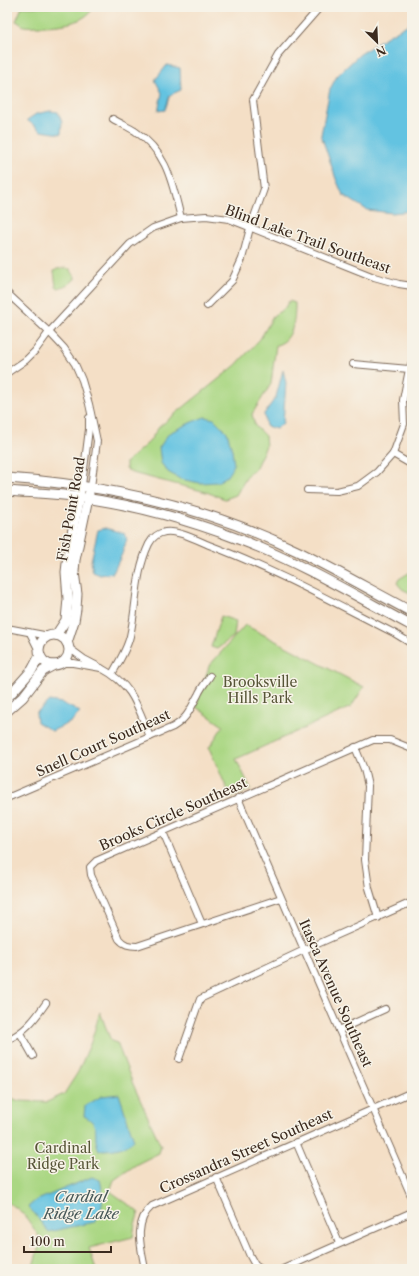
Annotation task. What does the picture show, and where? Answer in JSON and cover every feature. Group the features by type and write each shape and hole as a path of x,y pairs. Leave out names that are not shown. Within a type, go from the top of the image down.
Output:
{"main road":[{"path":"7,478 82,485 169,504 246,529 296,550 412,612"},
{"name":"Fish Point Road","path":"68,645 76,609 77,594 74,572 82,485"},
{"name":"Fish Point Road","path":"52,635 66,620 68,599 66,572 68,555 82,497 91,487"},
{"path":"7,491 82,497 167,516 242,541 297,565 412,626"},
{"path":"7,698 32,670 39,653 39,647 42,640 52,635 64,639 68,645 67,657 43,671 23,697 7,711"},
{"path":"39,653 45,662 57,664"}],"street":[{"path":"207,306 232,281 242,259 250,228 264,189 253,100 278,55 320,7"},
{"path":"113,120 136,132 155,148 168,170 182,218"},
{"name":"Blind Lake Trail Southeast","path":"7,373 26,360 35,351 49,332 130,244 153,228 182,218 206,216 229,219 374,277 412,286"},
{"name":"Fish Point Road","path":"7,293 64,348 75,364 82,380 97,441 91,487"},
{"path":"308,490 337,491 358,486 377,472 393,454 404,424 403,400 409,369 412,362"},
{"path":"353,364 409,369"},
{"name":"Fish Point Road","path":"82,485 89,429 89,404"},
{"path":"393,454 412,465"},
{"path":"112,674 130,637 139,571 149,544 158,534 165,532 189,537 264,567 394,633 412,644"},
{"path":"7,628 30,633 52,635"},
{"path":"30,633 39,653"},
{"path":"68,645 84,659 112,674 130,691 150,737"},
{"path":"57,664 73,663 101,668"},
{"name":"Snell Court Southeast","path":"7,798 173,727 187,716 210,676"},
{"name":"Brooks Circle Southeast","path":"281,898 137,946 128,946 118,939 91,875 90,867 96,861 374,740 390,740 412,749"},
{"path":"355,747 364,769 368,786 365,860 369,888 378,918"},
{"name":"Itasca Avenue Southeast","path":"238,798 412,1198"},
{"path":"162,832 202,924"},
{"path":"179,1059 200,999 304,950 412,902"},
{"path":"7,1040 20,1033 34,1021 46,1003"},
{"path":"339,1030 385,1009"},
{"path":"20,1033 33,1056"},
{"name":"Crossandra Street Southeast","path":"145,1269 140,1246 139,1228 145,1212 160,1202 412,1092"},
{"path":"296,1142 339,1243"},
{"path":"216,1177 250,1256 255,1265 261,1269"},
{"path":"282,1269 412,1212"}],"green space":[{"path":"22,7 94,7 83,18 76,21 52,26 24,26 16,21"},
{"path":"65,268 70,269 75,279 68,285 58,288 56,287 54,271"},
{"path":"289,301 295,303 294,322 287,339 276,345 271,384 252,414 255,426 265,436 266,446 255,469 249,473 236,495 225,499 206,492 132,473 126,469 126,462 149,442 159,427 236,365 260,339 274,315 284,309"},
{"path":"412,571 412,594 402,589 397,583 399,579"},
{"path":"221,616 236,621 234,636 217,649 211,647"},
{"name":"Brooksville Hills Park","path":"245,625 364,687 351,707 236,759 251,789 231,798 209,748 223,726 196,707 209,666"},
{"name":"Cardinal Ridge Park","path":"100,1012 111,1041 117,1043 133,1084 161,1146 159,1153 137,1164 114,1180 110,1191 139,1212 133,1237 89,1248 96,1269 30,1269 34,1263 41,1239 22,1213 7,1203 7,1096 19,1101 47,1102 64,1094 78,1072 91,1042"}],"water":[{"path":"412,22 412,211 392,213 367,210 343,195 321,135 330,89 337,76 359,55"},
{"path":"167,65 180,68 181,90 170,95 165,110 158,111 162,93 155,80"},
{"path":"50,111 58,112 62,122 61,134 41,131 27,120 36,114"},
{"path":"283,370 286,383 283,423 276,429 266,426 264,414 276,397"},
{"path":"205,417 214,419 227,432 234,465 227,476 218,482 200,483 180,479 168,472 161,463 159,448 169,433"},
{"path":"105,528 124,533 127,539 113,573 100,575 93,572 91,561 98,530"},
{"path":"49,701 62,703 80,712 71,722 52,731 37,722 36,713"},
{"path":"119,1094 134,1140 118,1148 99,1150 95,1127 90,1120 84,1116 85,1106 102,1096"},
{"name":"Cardial Ridge Lake","path":"92,1177 100,1180 103,1196 102,1207 95,1222 48,1232 28,1207 35,1201"}]}
